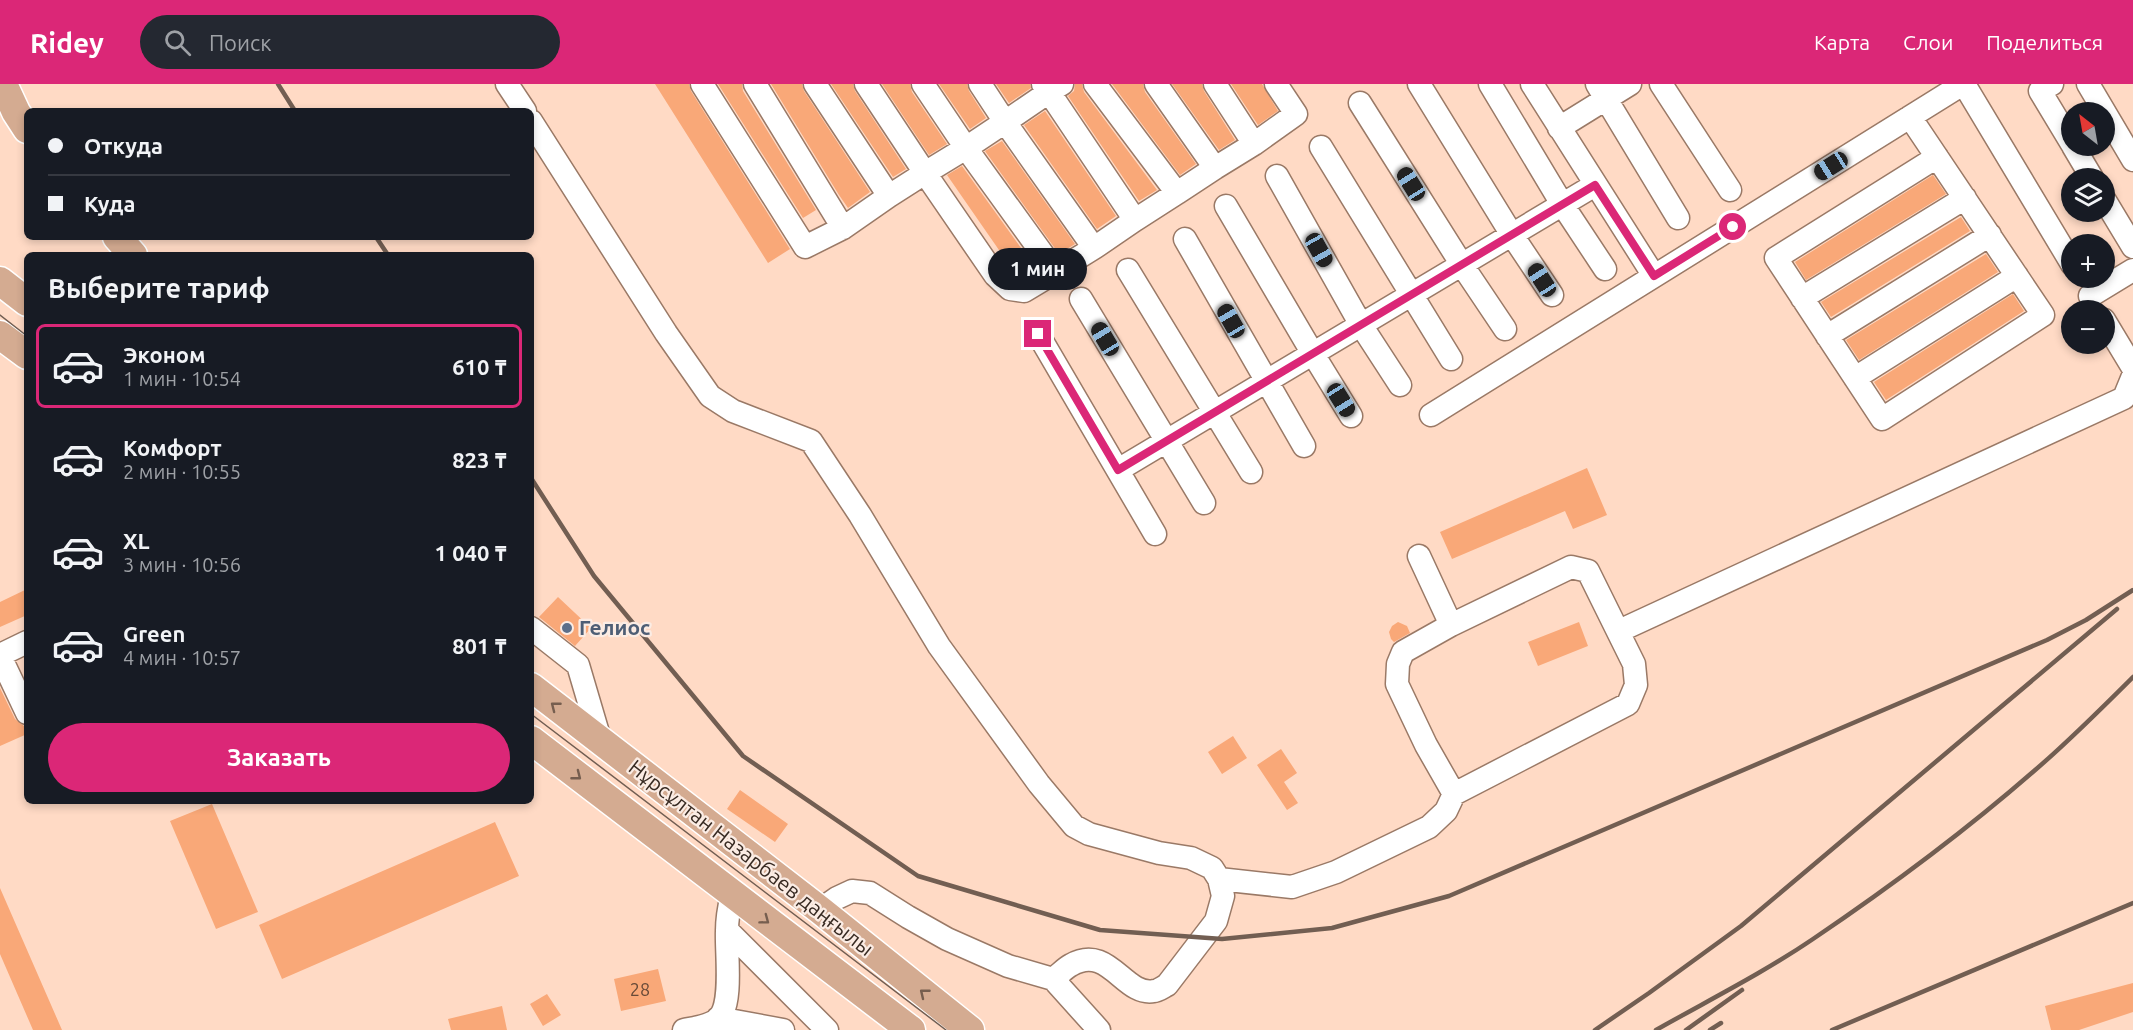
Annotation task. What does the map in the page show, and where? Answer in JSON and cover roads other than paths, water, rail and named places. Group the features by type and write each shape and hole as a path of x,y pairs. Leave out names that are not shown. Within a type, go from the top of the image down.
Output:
{"main road":[{"path":"3,84 24,124"},
{"path":"120,240 130,252"},
{"path":"0,281 24,300"},
{"path":"0,335 24,353"},
{"name":"Нұрсұлтан Назарбаев даңғылы","path":"534,689 820,910 970,1030"},
{"name":"Нұрсұлтан Назарбаев даңғылы","path":"534,742 911,1030"}],"street":[{"path":"507,84 523,108"},
{"path":"702,84 805,247 843,228 1005,122 1051,87 1135,220"},
{"path":"755,84 843,228"},
{"path":"815,84 889,196"},
{"path":"866,84 995,275 1010,289 1024,291 1254,144 1296,114 1276,84"},
{"path":"923,84 1047,260 1049,269 1044,279"},
{"path":"980,84 1094,248"},
{"path":"1095,84 1177,193"},
{"path":"1156,84 1215,168"},
{"path":"1215,84 1254,144"},
{"path":"1419,84 1512,235 1552,295"},
{"path":"1490,84 1562,204 1605,269"},
{"path":"1532,84 1654,276"},
{"path":"1559,128 1602,91 1630,84"},
{"path":"1661,84 1730,189"},
{"path":"1431,415 1964,84 2061,246"},
{"path":"2052,84 2040,91 2061,126"},
{"path":"2088,84 2133,160"},
{"path":"1602,91 1678,218"},
{"path":"1360,103 1505,329"},
{"path":"1910,117 1990,235 2043,315 1882,419 1776,258 1937,157"},
{"path":"534,126 666,333 710,396 733,411 811,441 860,515 939,646 1039,784 1074,826 1089,834 1159,853 1191,858 1212,868 1219,879 1223,896 1216,921 1167,985 1155,992 1141,991 1102,962 1087,966 1072,964 1053,980"},
{"path":"1321,147 1451,359"},
{"path":"1276,176 1361,325 1400,385"},
{"path":"1118,470 1595,185"},
{"path":"1802,298 1965,198"},
{"path":"1226,206 1351,416"},
{"path":"2115,217 2133,247"},
{"path":"1827,336 1990,235"},
{"path":"1185,239 1265,382 1304,446"},
{"path":"1128,270 1251,472"},
{"path":"2090,295 2133,270"},
{"path":"1855,378 2017,276"},
{"path":"1081,299 1204,503"},
{"path":"1038,334 1155,534"},
{"path":"2115,338 2133,368"},
{"path":"1619,631 2124,398 2133,376"},
{"path":"1419,556 1451,625"},
{"path":"1219,879 1292,887 1336,872 1429,827 1446,811 1455,794 1628,704 1636,685 1634,664 1588,571 1571,567 1451,625 1403,652 1398,664 1397,684 1426,745 1455,794"},
{"path":"534,630 578,665 601,743"},
{"path":"24,644 0,656 24,707"},
{"path":"820,910 852,891 870,893 947,939 1008,966 1053,980 1099,1030"},
{"path":"684,1030 702,1026 718,1018 725,1006 727,930 732,895"},
{"path":"727,930 827,1030"},
{"path":"718,1018 783,1030"}],"tram line":[{"path":"0,315 24,334"},
{"path":"534,716 946,1030"}],"railway":[{"path":"278,84 293,108"},
{"path":"378,240 386,252"},
{"path":"534,483 594,576 743,756 918,876 1100,930 1222,939 1332,928 1449,896 2047,640 2086,620 2133,590"},
{"path":"1595,1030 1741,926 2117,609"},
{"path":"1656,1030 1794,951 1898,879 1981,816 2034,771 2133,677"},
{"path":"1832,1030 2133,903"},
{"path":"1686,1030 1742,990"},
{"path":"1710,1030 1721,1023"}],"place":[{"name":"Гелиос","path":"567,628"}]}
